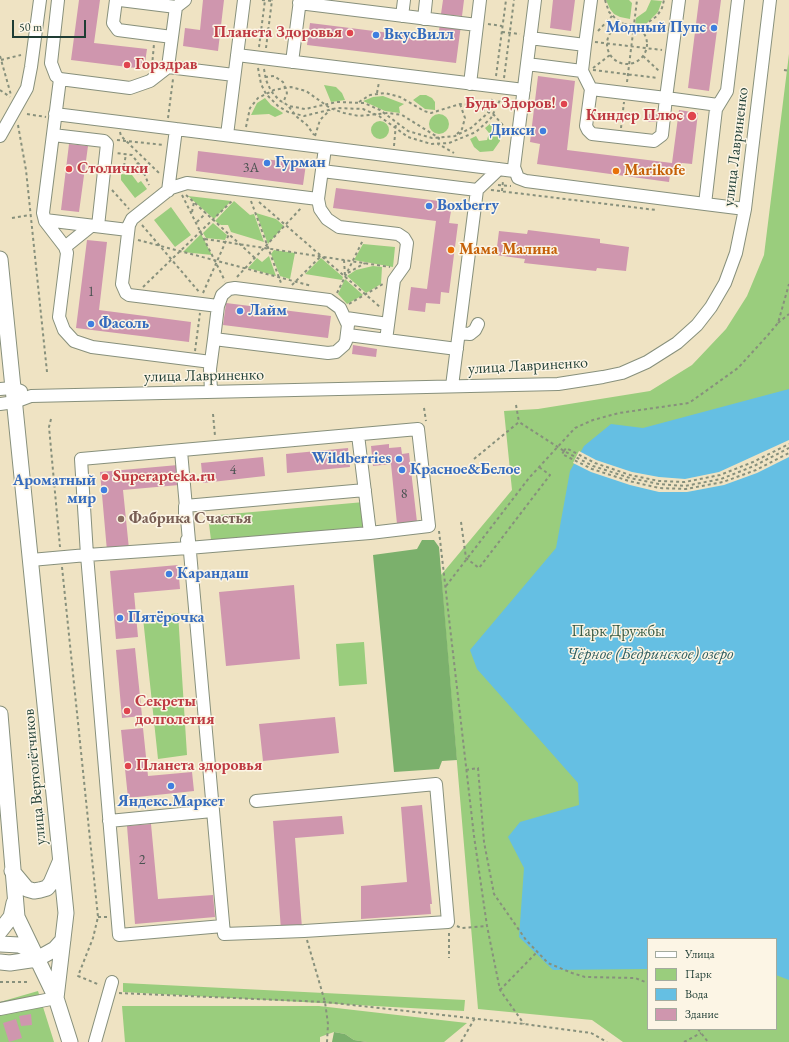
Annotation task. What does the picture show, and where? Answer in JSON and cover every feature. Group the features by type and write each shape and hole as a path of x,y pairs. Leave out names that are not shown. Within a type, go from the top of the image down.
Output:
{"main road":[{"name":"улица Вертолётчиков","path":"0,259 9,393 31,560 67,918 62,940 56,998"},
{"name":"улица Вертолётчиков","path":"0,714 14,902 17,917 56,998"},
{"path":"12,870 19,881 27,889 34,892 46,888 51,883 61,859"},
{"path":"0,931 11,917 14,902"},
{"path":"0,962 10,963 34,954 55,949 62,940"},
{"path":"0,944 19,946 34,954"},
{"path":"56,998 70,1042"}],"street":[{"path":"0,136 24,95 30,77 40,0"},
{"path":"58,0 51,63 54,72 60,79 130,88 150,81 172,67 234,75"},
{"path":"116,0 113,23 116,29 172,37"},
{"path":"120,0 181,4 172,37 172,67"},
{"path":"227,135 244,0"},
{"path":"402,16 404,0"},
{"path":"424,18 426,0"},
{"path":"470,84 480,0"},
{"path":"535,0 514,171 518,178 526,181 744,208"},
{"path":"591,0 587,42 582,71 591,89 586,126 592,134 651,141 662,135 679,0"},
{"path":"705,204 718,105 727,91 738,0"},
{"name":"улица Лавриненко","path":"0,404 9,393 31,396 558,384 586,381 622,373 647,362 678,343 697,325 711,307 724,283 736,253 744,208 770,0"},
{"path":"292,62 299,2 367,6 402,16 477,24"},
{"path":"531,37 587,42"},
{"path":"237,55 524,90"},
{"path":"527,64 582,71"},
{"path":"60,79 43,213 45,220 65,247 67,256 59,317 64,330 74,341 92,347 211,362"},
{"path":"591,89 718,105"},
{"path":"55,116 121,122 514,171"},
{"path":"171,129 173,146 173,187"},
{"path":"53,135 107,147 104,175 95,226 65,247"},
{"path":"325,148 322,171 314,199 323,214 332,224 339,227 398,234 404,238 407,246 399,273 386,340"},
{"path":"478,189 499,169"},
{"path":"322,171 478,189"},
{"path":"218,306 133,296 126,293 122,286 128,234 130,222 135,216 173,187 187,183 314,199"},
{"path":"452,386 459,333 481,209 478,189"},
{"path":"45,220 95,226 128,234"},
{"path":"211,392 211,362 218,306 222,295 229,288 284,294 338,303 389,319"},
{"path":"214,339 328,353 341,348 348,335 348,325 338,303"},
{"path":"459,333 470,334 475,330 478,324"},
{"path":"348,335 457,349"},
{"path":"31,560 86,555 370,533 429,526 418,429 81,460 86,555 118,935 223,926"},
{"path":"358,435 370,533"},
{"path":"181,451 188,548 224,934 304,931 448,922 436,784 256,801"},
{"path":"185,506 365,490"},
{"path":"109,821 212,811"},
{"path":"94,1042 111,986"},
{"path":"0,1009 56,998"}],"path":[{"path":"262,0 272,1 258,74 266,94 278,106 295,114 310,115 333,109 352,107 377,115 408,137 419,142 431,144 449,143 476,132 494,115 501,101 499,87 502,26 506,0"},
{"path":"265,0 261,58 265,77 271,91 283,103 289,106 305,109 341,101 359,102 376,107 413,134 439,138 455,136 477,124 489,112 499,87 510,33 514,0"},
{"path":"605,0 612,16 624,24 635,26 646,24 657,16 664,0"},
{"path":"620,138 637,0"},
{"path":"587,42 612,16"},
{"path":"477,24 502,26"},
{"path":"624,24 612,30 607,43 610,55 618,62 629,64 643,56 647,48 646,38 635,26"},
{"path":"502,32 531,37"},
{"path":"150,81 156,35"},
{"path":"587,42 672,51"},
{"path":"0,60 23,54"},
{"path":"610,55 590,70 669,79"},
{"path":"0,56 12,99 0,90"},
{"path":"643,56 669,79"},
{"path":"171,129 172,67"},
{"path":"784,70 789,71"},
{"path":"265,77 271,75 279,78 286,87 287,95 283,103"},
{"path":"244,138 250,108 258,98 271,91 286,87 306,91 333,109 359,116 386,113 402,115 439,138"},
{"path":"359,102 370,95 385,93 400,97 424,111 431,113 460,104 474,106 494,115 510,134"},
{"path":"455,136 462,129 465,122 464,112 460,104"},
{"path":"289,106 307,125 315,137 320,120 333,109"},
{"path":"27,114 55,116"},
{"path":"9,121 26,170 47,372"},
{"path":"121,122 120,134 126,141 173,187 194,202 255,258"},
{"path":"392,156 396,123"},
{"path":"149,185 144,171 132,155 107,147 113,139 173,146"},
{"path":"125,172 126,154"},
{"path":"125,172 138,163"},
{"path":"144,173 125,172 104,175 135,216 202,296"},
{"path":"173,187 197,222 229,288 245,268 267,247 286,225 314,199"},
{"path":"478,189 659,210"},
{"path":"133,296 246,191"},
{"path":"246,191 345,277 389,319"},
{"path":"246,191 284,294 321,256"},
{"path":"192,213 194,202"},
{"path":"197,222 206,213"},
{"path":"12,218 30,215"},
{"path":"338,303 345,277 368,230"},
{"path":"128,234 180,252 316,287"},
{"path":"205,239 267,247 365,263 399,273"},
{"path":"344,260 345,277"},
{"path":"347,273 365,263"},
{"path":"338,303 365,295 399,273"},
{"path":"778,323 789,284"},
{"path":"445,586 539,467 575,428 593,420 619,413 689,403 738,368 778,323 789,314"},
{"path":"516,405 519,422 559,446 564,451 593,466 630,478 659,484 685,486 722,479 754,466 789,448"},
{"path":"424,408 426,422"},
{"path":"214,414 216,448"},
{"path":"52,419 49,427 61,557 98,917 93,938 78,976 111,986 120,994 324,1002 475,1018 591,1033 607,1042"},
{"path":"474,459 519,422"},
{"path":"564,451 566,448 595,463 630,475 659,481 685,482 720,475 753,462 789,444"},
{"path":"564,451 562,454 592,469 630,481 659,488 686,489 723,482 756,470 789,453"},
{"path":"461,522 466,558 479,568 550,475 539,467"},
{"path":"438,525 466,770 487,926 500,990 524,1024"},
{"path":"466,770 478,768 484,842 494,894 526,940 548,963 585,977 635,978 647,983"},
{"path":"449,958 448,922 461,928 487,926"},
{"path":"304,931 324,1002 328,1024 327,1042"},
{"path":"500,990 537,952"},
{"path":"0,982 30,982"},
{"path":"461,1042 475,1018"},
{"path":"699,1030 708,1042"},
{"path":"684,1042 701,1033"}],"green space":[{"path":"606,0 629,0 632,3 630,19 614,14"},
{"path":"651,0 662,1 658,12 647,23 635,26 636,18 646,11"},
{"name":"Чёрное (Бедринское) озеро","path":"789,54 789,1042 623,1042 592,1020 478,1009 441,575 512,490 504,411 538,409 650,391 692,365 726,329 747,296 764,255"},
{"path":"324,85 336,87 342,93 345,100 331,102"},
{"path":"420,95 426,95 432,98 435,102 435,110 425,109 413,100"},
{"path":"383,96 404,104 399,107 400,113 385,111 363,101 373,97"},
{"path":"265,98 271,105 283,113 275,117 269,114 251,115 257,103"},
{"path":"439,114 446,117 449,124 446,131 439,134 432,131 429,124 432,117"},
{"path":"376,121 384,121 389,126 387,137 384,139 376,139 371,134 371,126"},
{"path":"491,123 498,128 500,141 493,151 480,152 474,147 470,139 476,136 479,141 487,140 489,133 485,128"},
{"path":"121,174 132,175 138,183 141,181 147,189 135,198 121,180"},
{"path":"188,196 231,201 214,219"},
{"path":"234,201 250,215 254,214 264,242 231,232 228,225 221,225 215,221"},
{"path":"171,207 191,235 175,247 154,220"},
{"path":"256,213 276,219 284,226 268,244"},
{"path":"213,223 227,235 225,240 206,238 203,233"},
{"path":"201,234 212,255 183,252"},
{"path":"363,244 395,247 393,267 354,260"},
{"path":"274,250 295,253 290,279 280,276 271,254"},
{"path":"269,256 276,276 248,268 257,258 262,262"},
{"path":"321,258 343,277 342,280 305,274"},
{"path":"373,266 382,267 381,284 366,293 347,276 356,270"},
{"path":"345,279 363,295 347,304 338,294"},
{"path":"364,502 367,527 211,540 208,516"},
{"path":"422,540 434,540 439,547 457,760 442,761 439,769 394,772 373,555 417,549"},
{"path":"178,613 187,755 158,759 143,618"},
{"path":"364,642 367,684 339,686 336,644"},
{"path":"123,983 465,1000 464,1011 123,992"},
{"path":"38,991 54,1042 0,1042 0,1002"},
{"path":"122,1006 319,1006 467,1023 444,1042 367,1042 354,1040 345,1034 334,1032 320,1037 320,1042 125,1042"},
{"path":"334,1032 345,1034 354,1040 367,1042 332,1042"}],"water":[{"name":"Чёрное (Бедринское) озеро","path":"789,389 789,980 777,975 777,938 647,938 647,969 553,970 519,937 524,868 508,837 520,822 579,805 578,783 477,669 470,650 556,548 570,471 584,446 611,424 643,428"}],"pier":[{"path":"789,440 789,457 757,473 724,485 687,492 659,492 630,485 591,472 573,463 579,451 596,460 632,472 659,477 685,479 719,472"}],"building":[{"path":"79,0 100,0 94,43 147,49 144,69 71,60"},
{"path":"203,0 224,0 218,51 183,46 185,28 200,30"},
{"path":"443,0 464,0 462,16 441,14"},
{"path":"553,0 575,0 571,31 550,28"},
{"path":"699,0 721,0 709,91 688,88"},
{"path":"310,23 438,39 440,23 461,25 456,63 307,45"},
{"path":"538,76 575,81 567,150 672,163 679,110 698,113 692,164 682,163 680,176 670,174 669,182 537,164 540,144 530,142"},
{"path":"649,114 657,114 656,122 648,122"},
{"path":"69,144 88,146 79,212 61,210"},
{"path":"198,151 306,164 303,185 196,171"},
{"path":"336,188 439,201 438,209 451,211 449,223 458,224 449,293 441,292 440,304 426,303 425,312 408,310 411,287 427,289 436,221 333,208"},
{"path":"528,230 600,239 600,243 629,247 626,271 597,268 596,271 524,263 525,259 496,255 499,231 527,234"},
{"path":"87,240 107,242 99,310 191,322 189,342 76,328"},
{"path":"226,303 331,316 328,338 223,325"},
{"path":"353,345 377,349 376,357 352,354"},
{"path":"389,444 389,448 401,447 402,454 409,453 417,522 397,524 391,464 373,466 371,446"},
{"path":"348,448 350,467 287,473 286,454"},
{"path":"263,457 265,476 203,483 201,463"},
{"path":"178,465 179,485 123,490 129,549 107,551 100,472"},
{"path":"178,565 180,589 134,593 138,637 116,639 110,571"},
{"path":"294,585 300,659 226,666 219,592"},
{"path":"135,648 142,716 122,718 116,650"},
{"path":"335,717 339,753 263,761 259,724"},
{"path":"143,728 148,776 192,772 194,791 128,798 121,730"},
{"path":"422,805 432,904 430,904 431,914 361,919 361,886 407,882 401,807"},
{"path":"342,816 344,834 295,838 302,928 281,930 273,821"},
{"path":"151,824 158,899 213,895 215,917 135,924 127,826"},
{"path":"31,1014 32,1025 21,1026 19,1016"},
{"path":"16,1019 22,1038 9,1042 3,1023"}],"place":[{"name":"Модный Пупс","path":"714,28"},
{"name":"Планета Здоровья","path":"350,33"},
{"name":"ВкусВилл","path":"376,35"},
{"name":"Горздрав","path":"127,65"},
{"name":"Будь Здоров!","path":"564,104"},
{"name":"Киндер Плюс","path":"692,116"},
{"name":"Дикси","path":"543,131"},
{"name":"Гурман","path":"267,163"},
{"name":"Столички","path":"69,169"},
{"name":"Marikofe","path":"616,171"},
{"name":"Boxberry","path":"429,206"},
{"name":"Мама Малина","path":"451,250"},
{"name":"Лайм","path":"240,311"},
{"name":"Фасоль","path":"91,324"},
{"name":"Wildberries","path":"399,459"},
{"name":"Красное&Белое","path":"402,470"},
{"name":"Superapteka.ru","path":"105,477"},
{"name":"Ароматный мир","path":"104,490"},
{"name":"Фабрика Счастья","path":"121,519"},
{"name":"Карандаш","path":"169,574"},
{"name":"Пятёрочка","path":"120,618"},
{"name":"Секреты долголетия","path":"127,711"},
{"name":"Планета здоровья","path":"128,766"},
{"name":"Яндекс.Маркет","path":"171,786"}],"park label":[{"name":"Парк Дружбы","path":"618,632"}]}
